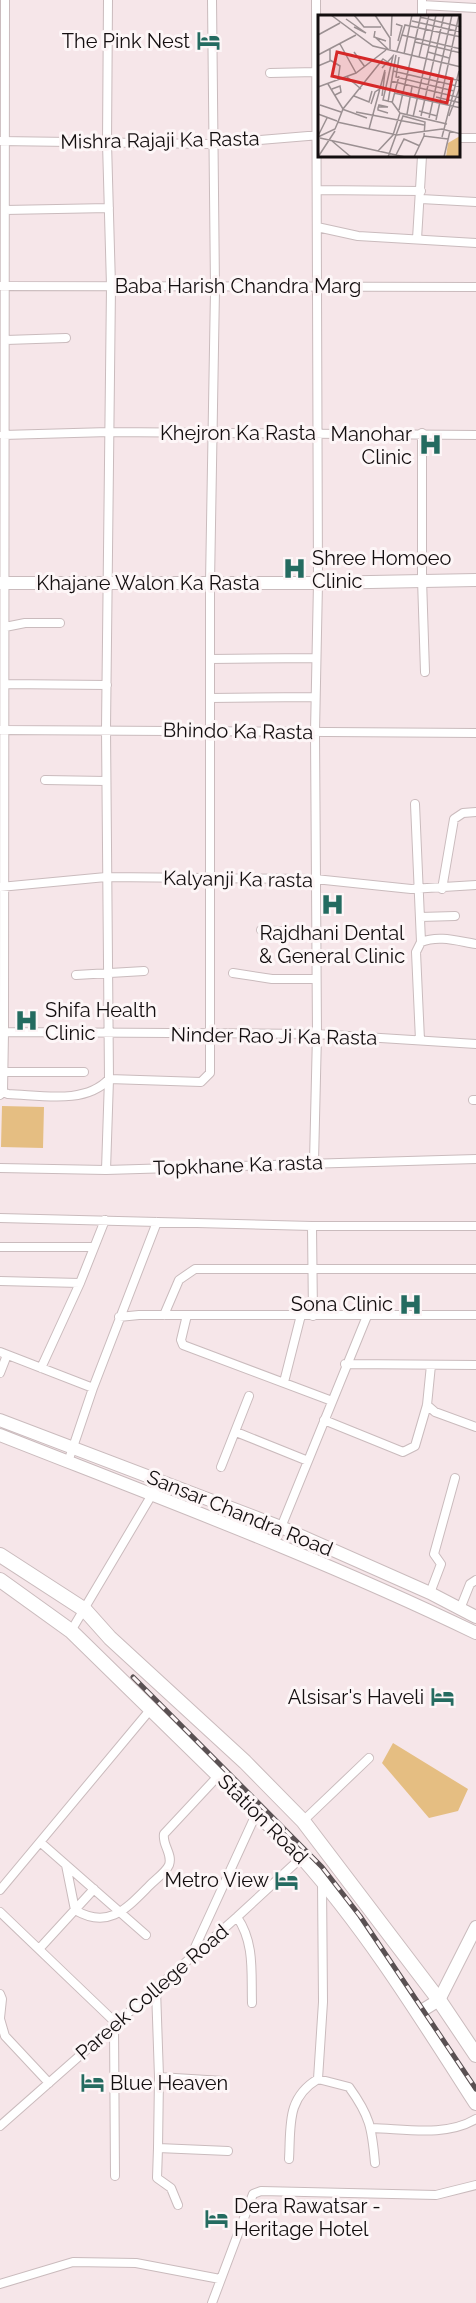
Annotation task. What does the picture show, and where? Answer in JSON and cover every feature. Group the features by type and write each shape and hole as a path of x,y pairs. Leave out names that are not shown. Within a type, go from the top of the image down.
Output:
{"main road":[{"path":"0,1555 86,1610 110,1638 245,1762 303,1821 439,2000 476,2055"},
{"name":"Station Road","path":"0,1580 71,1631 302,1857 322,1879 418,2013 476,2103"}],"street":[{"path":"5,0 2,141 5,210 3,286 6,340 3,391 5,627 2,666 5,684 2,730 2,1093 89,1094 101,1088 109,1079"},
{"path":"106,1170 109,1079 106,729 110,583 111,286 107,143 108,0"},
{"path":"109,1079 201,1082 210,1073 212,880 210,583 215,288 212,0"},
{"path":"314,1162 317,1034 315,697 318,583 316,72 318,34 316,0"},
{"path":"422,2 476,8"},
{"path":"270,73 316,72"},
{"name":"Mishra Rajaji Ka Rasta","path":"2,141 212,144 318,135"},
{"path":"417,239 422,158"},
{"path":"317,190 421,195 476,202"},
{"path":"5,210 109,208"},
{"path":"317,227 358,236 476,243"},
{"name":"Baba Harish Chandra Marg","path":"3,286 476,287"},
{"path":"6,340 66,339"},
{"name":"Khejron Ka Rasta","path":"3,435 109,432 476,435"},
{"path":"422,433 422,579 425,672"},
{"name":"Khajane Walon Ka Rasta","path":"3,583 318,583 422,579 476,580"},
{"path":"5,627 25,623 60,623"},
{"path":"210,659 316,658"},
{"path":"5,684 107,685"},
{"path":"210,698 315,697"},
{"name":"Bhindo Ka Rasta","path":"2,730 476,732"},
{"path":"45,780 106,781"},
{"path":"415,804 421,942 416,952 420,1040"},
{"path":"442,889 454,819 463,813 476,812"},
{"name":"Kalyanji Ka rasta","path":"2,887 106,877 212,880 315,879 419,889 476,885"},
{"path":"420,917 455,916"},
{"path":"261,930 315,933"},
{"path":"421,942 431,938 442,938 476,944"},
{"path":"76,975 144,971"},
{"path":"233,973 272,980 316,979"},
{"name":"Ninder Rao Ji Ka Rasta","path":"2,1032 317,1034 476,1044"},
{"path":"2,1072 84,1072"},
{"name":"Topkhane Ka rasta","path":"0,1168 106,1170 314,1162 476,1159"},
{"path":"0,1218 312,1226 476,1226"},
{"path":"41,1368 80,1283 105,1220"},
{"path":"68,1462 119,1317 157,1222"},
{"path":"312,1226 313,1316"},
{"path":"0,1247 94,1247"},
{"path":"164,1315 180,1280 195,1269 476,1269"},
{"path":"0,1281 80,1283"},
{"path":"187,1315 181,1340 183,1345 332,1401"},
{"path":"284,1382 300,1315"},
{"path":"119,1317 476,1315"},
{"path":"274,1542 345,1364 367,1316"},
{"path":"0,1373 3,1354 93,1388"},
{"path":"345,1364 476,1365"},
{"path":"324,1420 403,1452 415,1446 427,1405 431,1365"},
{"path":"221,1467 249,1396"},
{"path":"427,1405 442,1415 476,1427"},
{"name":"Sansar Chandra Road","path":"0,1420 281,1527 430,1593 476,1617"},
{"path":"236,1432 308,1461"},
{"name":"Sansar Chandra Road","path":"0,1435 274,1542 390,1591 476,1633"},
{"path":"430,1593 441,1564 434,1554 455,1478"},
{"path":"71,1631 86,1610 160,1481"},
{"path":"460,1609 470,1584 476,1580"},
{"path":"0,1890 150,1710"},
{"path":"303,1821 369,1758"},
{"path":"66,1864 75,1910 89,1918 122,1913 168,1868 170,1856 164,1846 164,1834 219,1775"},
{"path":"190,1959 257,1812"},
{"path":"40,1842 146,1935"},
{"name":"Pareek College Road","path":"0,2126 302,1857"},
{"path":"318,2079 323,2002 322,1879"},
{"path":"39,1949 94,1889"},
{"path":"0,1912 115,2025 115,2176"},
{"path":"237,1917 246,1930 251,1950 252,2003"},
{"path":"418,2013 439,2000 476,1928"},
{"path":"156,1989 159,2077 158,2178 171,2188 178,2205"},
{"path":"0,1994 2,1999 0,2019 5,2036 49,2084"},
{"path":"159,2077 223,2081"},
{"path":"289,2159 292,2113 296,2101 303,2088 318,2079 349,2087 361,2103 372,2128 375,2163"},
{"path":"372,2128 449,2130 464,2126 476,2119"},
{"path":"158,2148 228,2151"},
{"path":"212,2303 250,2199 261,2191 436,2195 476,2185"},
{"path":"0,2284 73,2262 136,2263 220,2279"}],"shaded area":[{"path":"2,1106 44,1107 43,1148 1,1147"},
{"path":"393,1743 468,1789 458,1811 429,1818 382,1763"}],"railway":[{"path":"133,1677 322,1867 360,1916 476,2089"}],"place":[{"name":"The Pink Nest","path":"208,41"},
{"name":"Manohar Clinic","path":"430,445"},
{"name":"Shree Homoeo Clinic","path":"294,569"},
{"name":"Rajdhani Dental & General Clinic","path":"332,905"},
{"name":"Shifa Health Clinic","path":"27,1021"},
{"name":"Sona Clinic","path":"411,1304"},
{"name":"Alsisar's Haveli","path":"442,1697"},
{"name":"Metro View","path":"287,1880"},
{"name":"Blue Heaven","path":"92,2083"},
{"name":"Dera Rawatsar - Heritage Hotel","path":"216,2218"}]}
